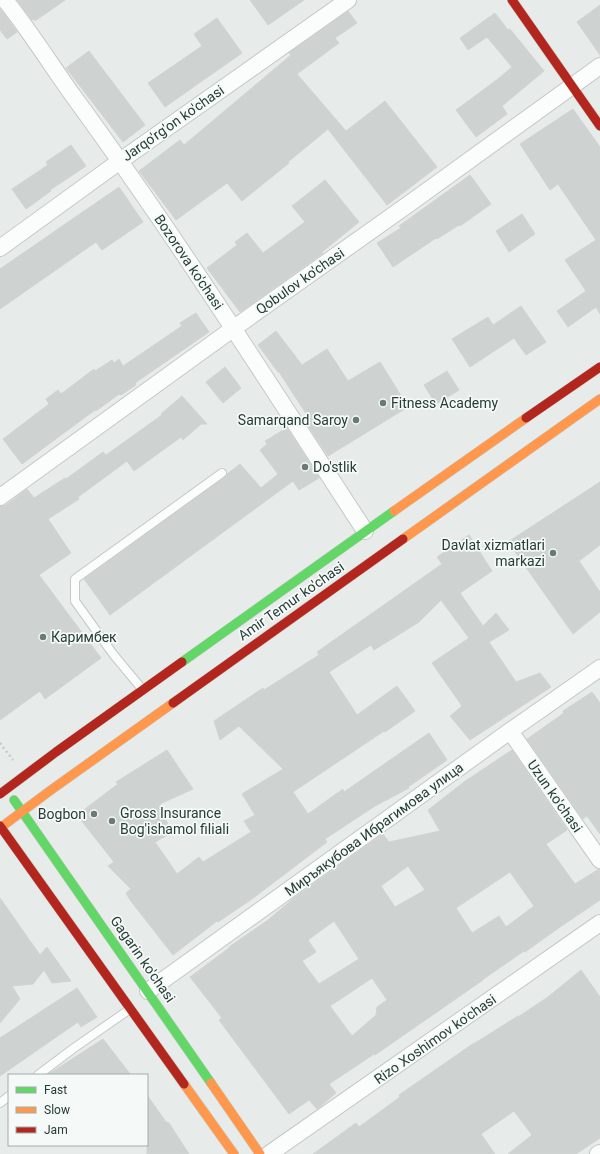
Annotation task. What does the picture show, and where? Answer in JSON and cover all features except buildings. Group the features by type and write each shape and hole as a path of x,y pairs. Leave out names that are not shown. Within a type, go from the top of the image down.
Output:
{"main road":[{"path":"512,0 600,126"},
{"name":"Amir Temur ko'chasi","path":"3,791 365,531 600,367"},
{"name":"Amir Temur ko'chasi","path":"0,827 600,399"},
{"name":"Gagarin ko'chasi","path":"0,781 3,791 22,811 260,1154"},
{"path":"0,827 234,1154"}],"street":[{"name":"Bozorova ko'chasi","path":"5,0 20,18 120,161 234,328 365,531"},
{"name":"Jarqo'rg'on ko'chasi","path":"0,248 120,161 348,0"},
{"name":"Qobulov ko'chasi","path":"0,497 600,66"},
{"name":"Миръякубова Ибрагимова улица","path":"148,991 600,668"},
{"name":"Uzun ko'chasi","path":"510,731 600,860"},
{"name":"Rizo Xoshimov ko'chasi","path":"269,1154 600,923"}],"lane":[{"path":"143,690 113,654 75,601 75,579 222,473"},
{"path":"39,1074 131,1009"},
{"path":"0,1103 8,1097"}],"traffic: fast":[{"path":"182,662 394,511"},
{"path":"14,800 211,1083"}],"traffic: slow":[{"path":"403,539 600,399"},
{"path":"394,511 526,418"},
{"path":"0,828 173,703"},
{"path":"211,1083 260,1154"},
{"path":"184,1084 234,1154"}],"traffic: jam":[{"path":"512,0 600,126"},
{"path":"526,418 600,367"},
{"path":"173,703 403,539"},
{"path":"0,794 182,662"},
{"path":"0,826 184,1084"}],"place":[{"name":"Fitness Academy","path":"383,403"},
{"name":"Samarqand Saroy","path":"356,420"},
{"name":"Do'stlik","path":"305,467"},
{"name":"Davlat xizmatlari markazi","path":"553,553"},
{"name":"Каримбек","path":"43,637"},
{"name":"Bogbon","path":"94,814"},
{"name":"Gross Insurance Bog'ishamol filiali","path":"112,821"}]}
